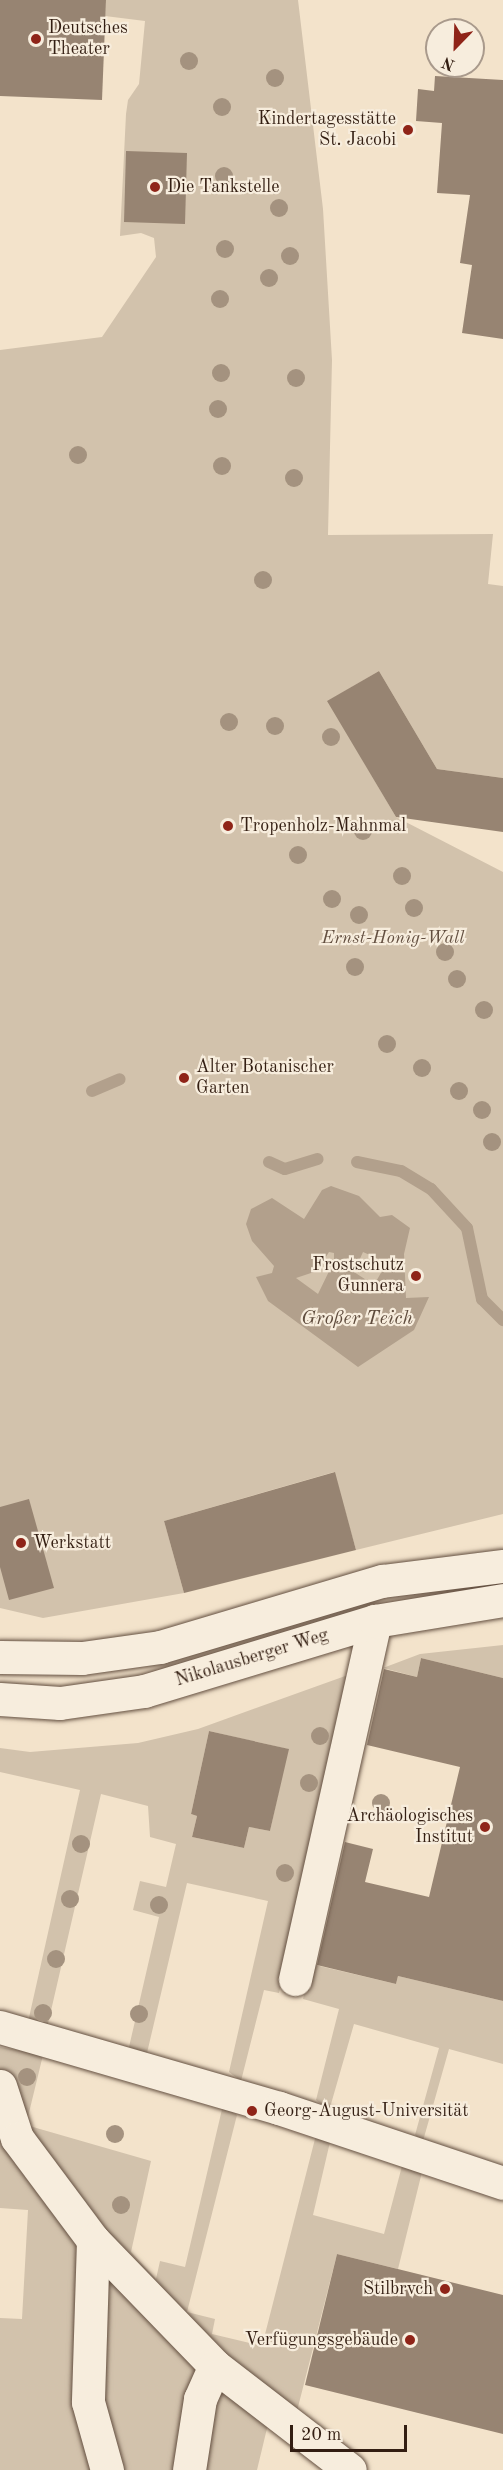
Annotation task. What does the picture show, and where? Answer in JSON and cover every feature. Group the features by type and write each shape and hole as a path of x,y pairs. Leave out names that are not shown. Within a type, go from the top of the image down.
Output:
{"street":[{"name":"Nikolausberger Weg","path":"0,1657 82,1658 160,1647 382,1581 503,1566"},
{"name":"Nikolausberger Weg","path":"0,1699 60,1703 144,1691 375,1621 503,1600"},
{"path":"295,1979 375,1621"},
{"path":"0,2027 279,2108 503,2183"},
{"path":"0,2086 17,2138 93,2240 215,2366 285,2417 350,2470"},
{"path":"93,2240 88,2402 107,2470"},
{"path":"189,2470 200,2399 215,2366"}],"green space":[{"name":"Ernst-Honig-Wall","path":"106,0 298,0 323,209 332,360 328,535 493,534 488,584 503,586 503,778 437,769 379,671 328,701 396,817 503,872 503,1514 356,1550 334,1472 164,1521 184,1593 43,1618 0,1608 0,350 102,337 156,257 154,238 141,233 120,236 126,114 128,100 139,84 145,21 105,16"},
{"path":"503,1645 503,1678 421,1658 417,1677 383,1668 420,1654"},
{"path":"348,1675 279,1993 264,1990 241,2081 229,2072 268,1901 187,1883 147,2053 129,2047 159,1917 133,1910 140,1881 166,1887 176,1844 150,1837 148,1806 101,1794 47,2028 28,2022 80,1790 0,1772 0,1748 30,1752 138,1743 198,1729","holes":["209,1731 288,1749 270,1831 249,1827 244,1848 192,1837 197,1816 191,1814"]},
{"path":"311,1964 396,1984 398,1976 503,2001 503,2064 449,2049 423,2141 415,2135 439,2048 354,2024 329,2111 316,2100 339,2009 303,1999"},
{"path":"0,2047 43,2055 26,2125 151,2161 131,2252 156,2279 160,2261 185,2267 223,2105 237,2115 187,2312 215,2319 212,2334 262,2346 316,2135 330,2142 313,2215 384,2234 402,2166 422,2172 398,2269 337,2254 296,2415 269,2420 257,2470 0,2470 0,2318 22,2319 28,2210 0,2208"}],"water":[{"name":"Großer Teich","path":"331,1186 359,1196 380,1217 392,1215 410,1228 404,1254 406,1298 429,1297 414,1330 358,1367 268,1301 256,1277 272,1273 274,1266 252,1241 246,1224 251,1209 272,1198 304,1219 322,1190","holes":["329,1252 334,1253 334,1261 318,1294 296,1278 317,1271","363,1252 381,1260 382,1271 374,1285 354,1272"]}],"building":[{"path":"0,0 106,0 102,100 0,96"},
{"name":"Kindertagesstätte St. Jacobi","path":"435,78 503,80 503,339 462,333 472,265 460,263 470,195 437,193 442,123 416,121 418,89 434,91"},
{"name":"Die Tankstelle","path":"126,151 187,153 185,224 124,222"},
{"path":"379,671 437,769 503,778 503,832 396,817 327,701"},
{"path":"335,1472 356,1550 184,1593 164,1521"},
{"name":"Werkstatt","path":"29,1499 54,1588 9,1600 0,1567 0,1507"},
{"name":"Archäologisches Institut","path":"421,1658 503,1678 503,2001 398,1976 396,1984 317,1965 345,1842 373,1849 365,1882 429,1897 460,1767 367,1745 384,1669 417,1677"},
{"path":"209,1731 289,1749 270,1831 249,1827 244,1848 192,1837 197,1816 191,1814"},
{"name":"Verfügungsgebäude","path":"337,2254 503,2295 503,2434 305,2385"}],"waterway":[{"path":"92,1091 120,1079"},
{"path":"269,1162 285,1169 317,1159"},
{"path":"357,1162 401,1171 431,1189 467,1228 482,1299 503,1320"}],"place":[{"name":"Deutsches Theater","path":"36,39"},
{"name":"Kindertagesstätte St. Jacobi","path":"408,130"},
{"name":"Die Tankstelle","path":"155,187"},
{"name":"Tropenholz-Mahnmal","path":"228,826"},
{"name":"Alter Botanischer Garten","path":"184,1078"},
{"name":"Frostschutz Gunnera","path":"416,1276"},
{"name":"Werkstatt","path":"21,1543"},
{"name":"Archäologisches Institut","path":"485,1827"},
{"name":"Georg-August-Universität","path":"252,2111"},
{"name":"Stilbrvch","path":"445,2289"},
{"name":"Verfügungsgebäude","path":"410,2340"}]}
